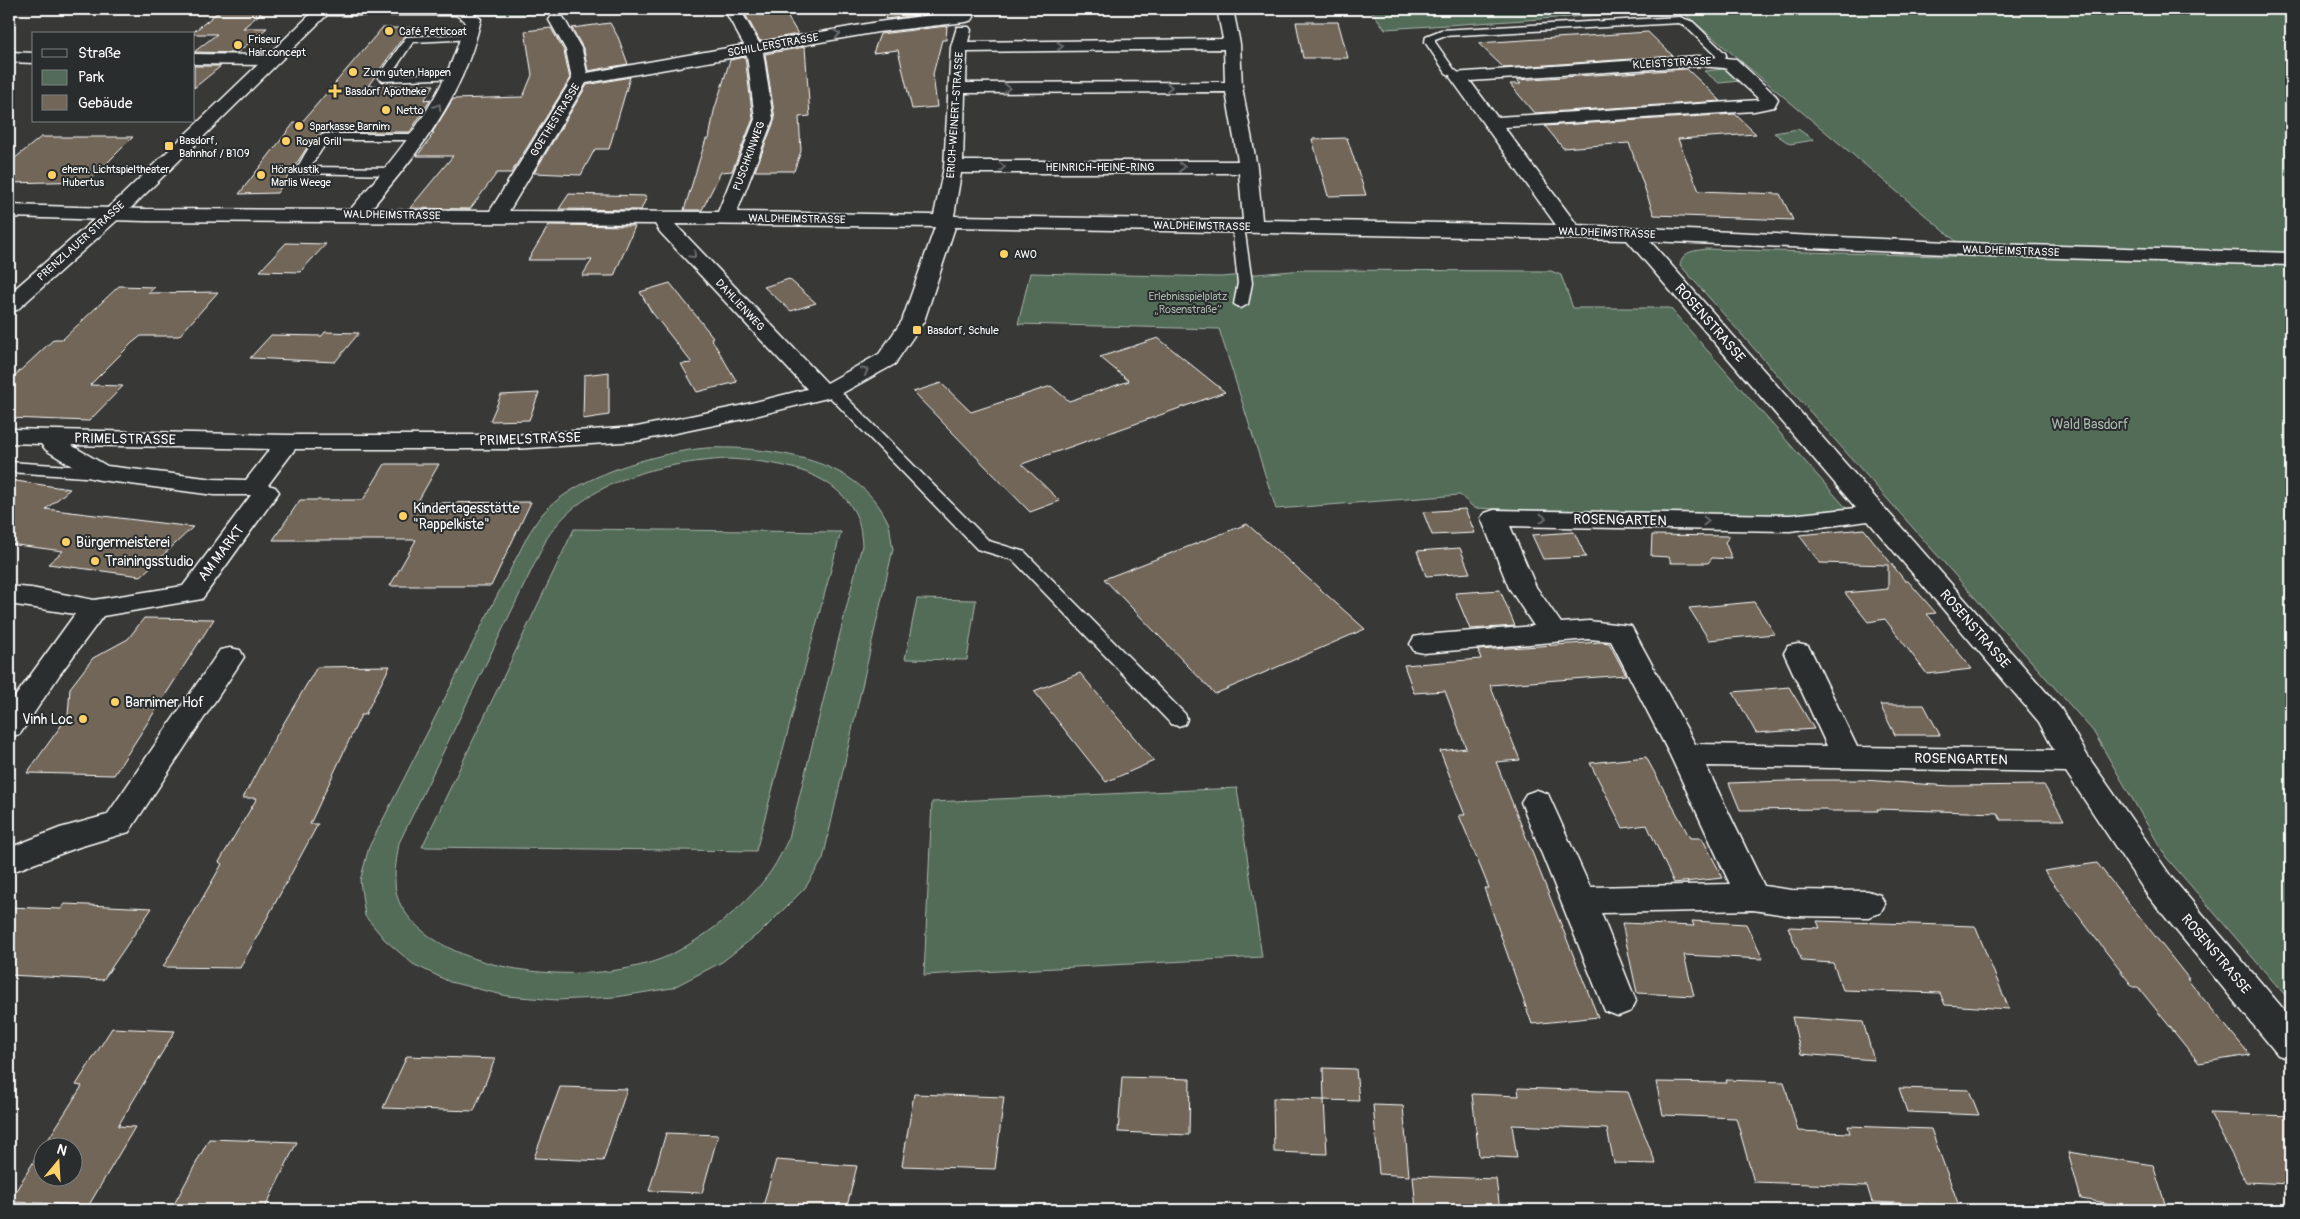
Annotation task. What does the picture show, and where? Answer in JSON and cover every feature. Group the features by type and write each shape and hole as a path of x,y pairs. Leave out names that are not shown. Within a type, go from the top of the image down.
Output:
{"street":[{"name":"PUSCHKINWEG","path":"725,218 764,119 754,48 732,9"},
{"path":"1225,9 1232,44 1234,87 1248,167 1246,227"},
{"path":"324,10 459,10 473,19 470,37 457,76 420,137 356,215"},
{"name":"PRENZLAUER STRASSE","path":"9,305 112,214 324,10"},
{"name":"SCHILLERSTRASSE","path":"580,79 878,27 946,18 966,13"},
{"name":"ERICH-WEINERT-STRASSE","path":"947,221 944,215 953,167 959,47 966,13"},
{"name":"GOETHESTRASSE","path":"496,217 580,79 574,50 557,20"},
{"path":"959,47 1232,44"},
{"path":"9,57 32,58"},
{"path":"195,59 271,60"},
{"name":"KLEISTSTRASSE","path":"1458,77 1720,61 1730,63 1769,99 1768,103 1745,106 1491,123"},
{"path":"1458,77 1571,232"},
{"path":"958,88 1234,87"},
{"name":"HEINRICH-HEINE-RING","path":"953,167 1248,167"},
{"name":"WALDHEIMSTRASSE","path":"9,211 112,214 725,218 1571,232 1992,250 2291,259"},
{"name":"DAHLIENWEG","path":"662,218 667,228 826,390"},
{"name":"PRIMELSTRASSE","path":"9,436 288,442 513,442 636,434 739,413 826,390 888,359 913,321 947,221"},
{"name":"ROSENSTRASSE","path":"1633,234 2050,716 2075,761 2160,887 2291,1044"},
{"path":"48,437 55,445 100,473 214,487 253,488 288,442"},
{"name":"AM MARKT","path":"9,595 31,597 94,609 192,592 266,492 253,488"},
{"name":"ROSENGARTEN","path":"1553,633 1523,588 1494,518 1790,523 1875,513"},
{"path":"9,724 94,609"},
{"path":"1424,644 1589,630 1621,632 1685,755 1753,897"},
{"path":"1798,652 1847,756"},
{"path":"9,861 71,837 118,824 230,657"},
{"name":"ROSENGARTEN","path":"1685,755 2075,761"},
{"path":"1537,802 1579,900 1618,1001"},
{"path":"1579,900 1753,897 1792,903 1868,904"}],"lane":[{"path":"1458,77 1450,71 1430,42 1430,38 1433,35 1531,27 1680,20 1688,24 1721,55 1720,61"},
{"path":"457,76 382,78 410,39 470,37"},
{"path":"392,172 302,170 325,137 420,137"},
{"path":"1241,304 1245,283 1246,227"},
{"path":"826,390 983,546 1018,556 1178,719"},
{"path":"9,467 100,473"}],"green space":[{"path":"469,9 585,9 555,14 486,15"},
{"name":"Wald Basdorf","path":"1370,9 2291,9 2291,1002 2166,857 2093,731 1680,265 1681,260 1686,254 1706,249 1975,257 1680,10 1385,29"},
{"path":"1725,69 1740,81 1719,83 1704,71"},
{"path":"1798,129 1814,140 1790,144 1774,133"},
{"name":"Erlebnisspielplatz „Rosenstraße”","path":"1304,270 1551,271 1561,275 1573,308 1670,308 1847,509 1744,519 1474,508 1460,495 1276,509 1219,329 1018,324 1030,273 1221,277"},
{"path":"702,448 730,448 779,453 801,458 843,474 861,487 876,502 890,528 893,549 823,859 805,888 763,930 722,962 672,988 616,997 557,1000 507,996 450,982 413,964 385,940 365,916 360,881 369,847 528,535 548,508 563,496 598,476 659,456","holes":["744,460 780,465 798,470 815,476 830,485 854,511 859,523 862,545 789,838 771,871 740,906 702,936 676,952 647,964 611,971 572,973 531,971 491,964 455,951 425,933 403,909 396,893 395,876 399,843 547,538 563,518 582,501 604,488 627,478 651,470 702,461"]},
{"path":"574,529 841,532 756,851 422,847"},
{"path":"917,599 976,600 967,660 905,659"},
{"path":"1237,788 1262,957 924,975 932,802"}],"building":[{"path":"222,9 266,9 243,28 267,28 237,53 195,52 217,34 195,34 193,32"},
{"path":"745,9 783,9 798,34 760,41 744,12"},
{"path":"888,9 952,9 951,11 885,19"},
{"path":"1296,22 1338,22 1348,58 1303,58"},
{"path":"610,23 618,37 628,64 588,71 584,50 572,28"},
{"path":"947,26 946,40 942,40 933,74 937,107 912,109 898,50 873,53 880,34"},
{"path":"382,28 416,28 410,35 404,36 368,86 434,85 424,100 431,99 410,132 324,132 310,143 277,193 239,194 294,123 301,123"},
{"path":"551,28 564,51 570,79 511,173 497,173 470,209 410,208 453,156 417,156 431,138 434,133 432,133 453,99 523,97 532,75 525,31"},
{"path":"1648,32 1673,56 1504,68 1478,43"},
{"path":"805,47 810,116 799,117 801,151 794,171 755,171 775,119 765,54"},
{"path":"745,57 753,119 732,171 721,172 702,210 684,210 706,139 709,139 714,111 730,60"},
{"path":"195,66 221,66 195,87"},
{"path":"1687,69 1721,101 1534,113 1510,84 1521,84 1517,80"},
{"path":"630,77 609,149 595,149 581,175 534,173 587,85"},
{"path":"1735,114 1756,134 1678,139 1699,191 1780,194 1793,220 1654,215 1629,143 1563,148 1545,126"},
{"path":"41,137 133,137 89,181 9,183 9,163"},
{"path":"1347,138 1366,195 1328,196 1312,139"},
{"path":"569,194 647,196 641,210 559,209"},
{"path":"549,225 635,226 614,276 582,276 592,260 528,260"},
{"path":"286,243 326,244 300,272 260,271"},
{"path":"789,279 816,303 791,311 764,287"},
{"path":"670,283 713,337 711,338 737,382 697,392 681,364 692,363 651,311 640,292"},
{"path":"119,286 155,287 148,293 218,292 179,336 141,336 90,385 123,386 89,421 9,418 9,381 54,339 63,339"},
{"path":"325,332 359,333 335,362 250,358 271,335 322,336"},
{"path":"1158,338 1225,392 1022,464 1060,501 1030,512 913,392 941,383 971,412 1051,386 1069,401 1129,381 1100,357"},
{"path":"609,372 609,415 583,419 584,375"},
{"path":"539,393 529,420 490,421 501,395"},
{"path":"385,464 439,464 417,503 531,502 491,586 390,586 416,540 273,540 300,500 363,500"},
{"path":"9,480 70,489 46,509 193,527 141,576 48,564 63,551 9,544"},
{"path":"1465,509 1475,533 1432,535 1423,512"},
{"path":"1247,524 1365,629 1215,694 1104,579"},
{"path":"1864,529 1905,581 1908,581 1936,613 1927,614 1972,669 1927,674 1885,619 1868,622 1845,593 1888,589 1888,565 1820,563 1799,535"},
{"path":"1574,532 1586,557 1543,559 1532,535"},
{"path":"1652,535 1730,536 1725,542 1732,559 1712,558 1708,563 1671,563 1669,557 1651,556"},
{"path":"1460,548 1470,573 1426,576 1417,551"},
{"path":"1500,590 1515,626 1470,629 1455,593"},
{"path":"1754,602 1775,634 1709,640 1689,608"},
{"name":"Barnimer Hof","path":"144,618 214,619 114,775 27,773 68,716 70,688 93,658 128,639"},
{"path":"1609,643 1626,675 1490,685 1520,760 1496,762 1598,1017 1532,1024 1484,888 1489,888 1459,815 1465,815 1440,751 1466,748 1445,691 1414,693 1404,665 1481,659 1478,650"},
{"path":"390,666 365,715 361,715 310,824 318,824 240,968 163,967 222,864 219,862 257,798 243,798 272,743 317,667"},
{"path":"1080,673 1154,761 1106,782 1034,691"},
{"path":"1789,687 1814,729 1756,733 1733,692"},
{"path":"1880,705 1924,705 1940,735 1895,735"},
{"path":"1646,757 1690,838 1702,838 1723,878 1674,883 1647,825 1623,828 1590,763"},
{"path":"1864,780 1950,786 2044,785 2064,820 2001,820 1997,813 1877,809 1878,811 1828,811 1827,809 1740,810 1729,783"},
{"path":"2097,863 2189,979 2187,979 2250,1055 2199,1063 2138,987 2133,987 2044,871"},
{"path":"65,904 152,908 103,980 9,975 9,907 61,909"},
{"path":"1692,921 1746,924 1763,959 1684,955 1694,996 1637,993 1622,923 1694,926"},
{"path":"1817,921 1975,926 2009,1009 1945,1005 1940,993 1843,990 1833,963 1802,961 1788,927 1820,928"},
{"path":"1792,1017 1863,1022 1874,1060 1801,1054"},
{"path":"112,1028 175,1031 118,1126 135,1127 89,1205 9,1202 32,1164 32,1186 82,1186 82,1136 50,1136 82,1086 76,1085"},
{"path":"407,1056 495,1059 474,1111 383,1108"},
{"path":"1323,1068 1356,1069 1359,1101 1324,1100"},
{"path":"1122,1077 1190,1079 1189,1135 1118,1132"},
{"path":"1726,1080 1784,1082 1798,1131 1850,1133 1848,1126 1931,1129 1959,1206 1872,1202 1867,1186 1754,1182 1736,1118 1663,1115 1656,1082 1727,1083"},
{"path":"560,1087 627,1089 603,1161 534,1158"},
{"path":"1518,1088 1628,1092 1656,1164 1614,1163 1607,1129 1512,1125 1517,1158 1479,1156 1472,1094 1519,1096"},
{"path":"1899,1088 1969,1090 1979,1115 1907,1112"},
{"path":"914,1094 1004,1097 995,1169 902,1166"},
{"path":"1273,1098 1324,1100 1327,1154 1274,1152"},
{"path":"1373,1105 1403,1106 1409,1176 1379,1174"},
{"path":"2210,1113 2291,1116 2291,1184 2246,1182"},
{"path":"666,1133 718,1135 702,1193 649,1191"},
{"path":"209,1139 297,1142 264,1210 171,1210"},
{"path":"2068,1152 2153,1165 2167,1210 2150,1210 2081,1199"},
{"path":"776,1160 857,1166 846,1210 762,1210"},
{"path":"1413,1176 1496,1179 1500,1210 1416,1210"}],"place":[{"name":"Café Petticoat","path":"389,31"},
{"name":"Friseur Hair.concept","path":"238,45"},
{"name":"Zum guten Happen","path":"353,72"},
{"name":"Basdorf Apotheke","path":"335,91"},
{"name":"Netto","path":"386,110"},
{"name":"Sparkasse Barnim","path":"299,126"},
{"name":"Royal Grill","path":"286,141"},
{"name":"Basdorf, Bahnhof / B109","path":"169,146"},
{"name":"ehem. Lichtspieltheater Hubertus","path":"52,175"},
{"name":"Hörakustik Marlis Weege","path":"261,175"},
{"name":"AWO","path":"1004,254"},
{"name":"Basdorf, Schule","path":"917,330"},
{"name":"Kindertagesstätte \"Rappelkiste\"","path":"403,516"},
{"name":"Bürgermeisterei","path":"66,542"},
{"name":"Trainingsstudio","path":"95,561"},
{"name":"Barnimer Hof","path":"115,702"},
{"name":"Vinh Loc","path":"83,719"}]}
